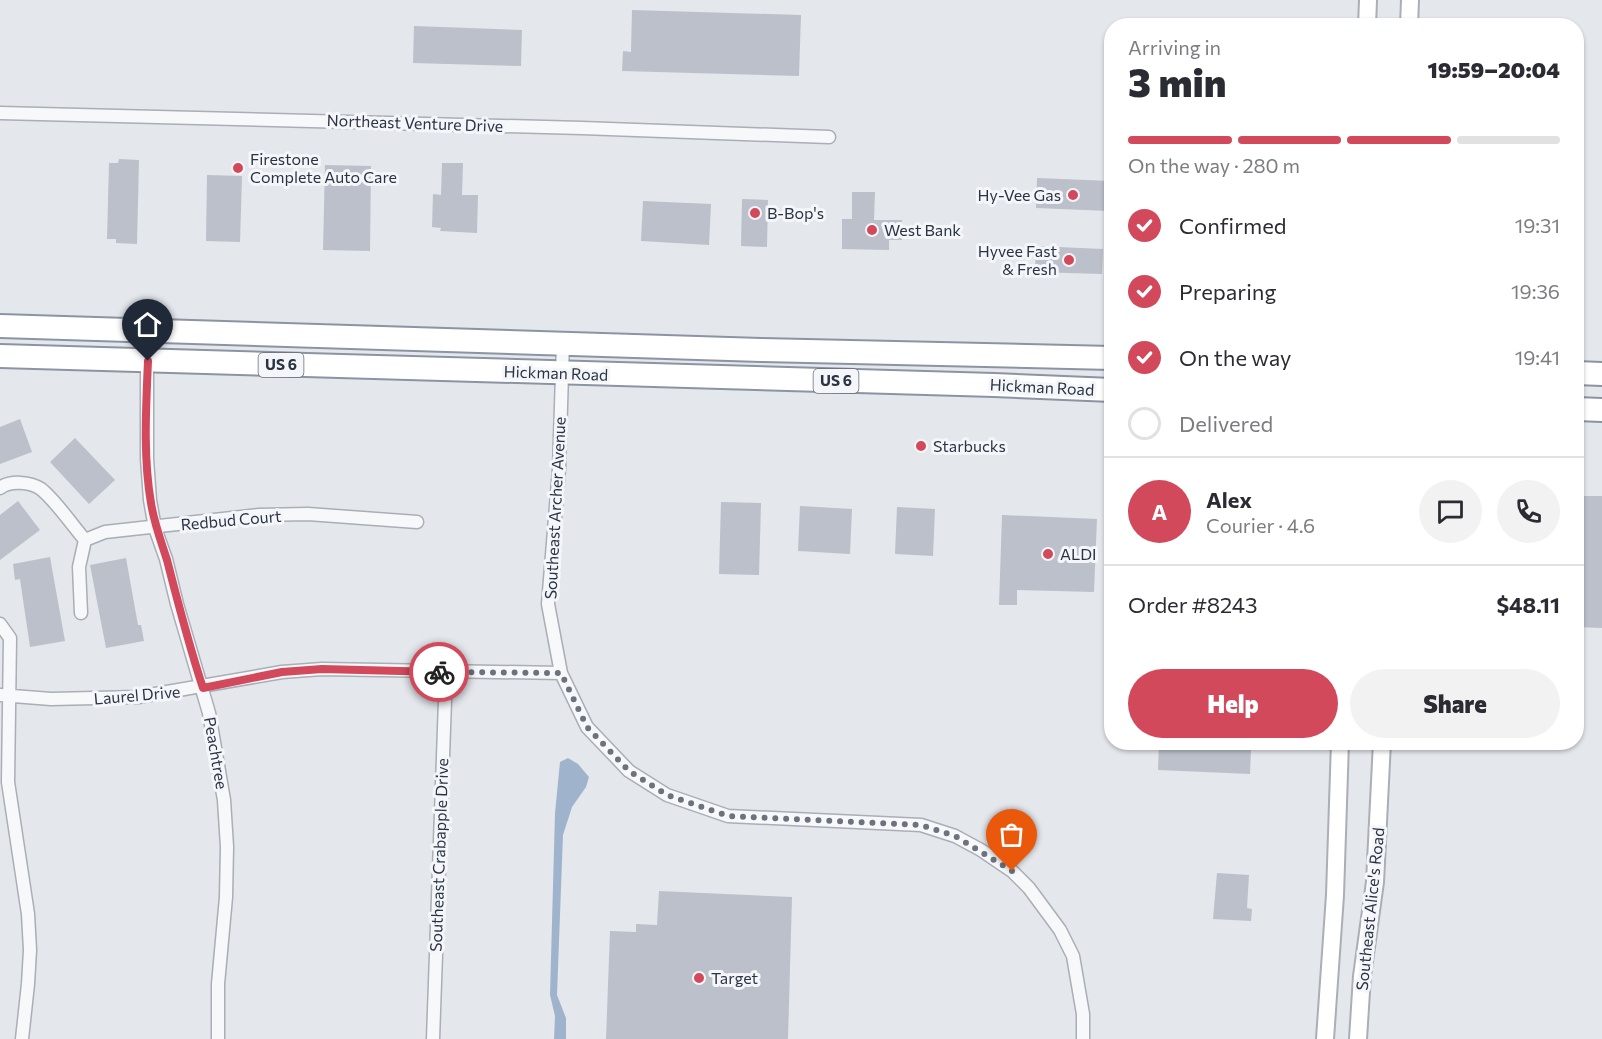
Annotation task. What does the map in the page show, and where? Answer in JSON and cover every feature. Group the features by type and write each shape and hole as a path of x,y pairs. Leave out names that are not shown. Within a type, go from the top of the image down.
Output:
{"highway":[{"name":"Hickman Road","path":"0,326 1104,358"},
{"name":"Hickman Road","path":"0,356 1104,390"},
{"path":"1584,373 1602,374"},
{"path":"1584,409 1602,410"}],"main road":[{"path":"1367,18 1368,0"},
{"path":"1409,18 1410,0"},
{"name":"Southeast Alice's Road","path":"1325,1039 1335,895 1340,750"},
{"name":"Southeast Alice's Road","path":"1358,1039 1362,976 1376,882 1382,750"}],"street":[{"name":"Northeast Venture Drive","path":"0,113 829,137"},
{"name":"Peachtree","path":"147,331 147,459 155,528 203,688 218,756 227,847 226,897 218,984 218,1039"},
{"name":"Southeast Archer Avenue","path":"563,343 559,469 548,604 561,673 587,727 629,771 667,795 728,816 921,825 955,836 1012,871 1029,888 1060,930 1073,956 1083,1014 1083,1039"},
{"path":"0,488 4,484 24,483 40,489 85,540 79,567 81,613"},
{"name":"Redbud Court","path":"85,540 105,532 259,515 320,515 417,522"},
{"path":"0,624 10,638 5,696 8,792 28,914 30,950 22,1039"},
{"name":"Laurel Drive","path":"5,696 94,700 138,697 203,688 282,672 322,669 561,673"},
{"name":"Southeast Crabapple Drive","path":"433,1039 446,672"}],"water":[{"path":"568,758 578,764 589,777 586,787 572,807 563,835 557,995 566,1018 566,1039 554,1039 555,1016 550,995 555,813 560,762"}],"building":[{"path":"632,10 801,15 799,76 622,71 623,51 631,52"},
{"path":"414,26 522,30 521,66 413,63"},
{"path":"119,159 139,160 137,244 116,243 116,239 107,239 109,163 118,163"},
{"path":"442,163 463,163 462,195 478,195 477,233 440,231 441,228 432,227 433,194 441,195"},
{"path":"325,165 371,166 370,251 323,250"},
{"path":"207,175 242,176 240,242 206,241"},
{"name":"Hy-Vee Gas","path":"1037,178 1104,181 1104,211 1036,208"},
{"name":"West Bank","path":"852,192 875,192 874,220 902,220 902,240 889,240 889,250 842,249 842,219 852,219"},
{"name":"B-Bop's","path":"742,199 768,200 767,247 741,246"},
{"path":"643,201 711,204 709,245 641,241"},
{"name":"Hyvee Fast & Fresh","path":"1036,246 1103,249 1102,274 1035,272"},
{"path":"20,419 32,452 0,464 0,427"},
{"path":"75,438 115,480 89,504 50,462"},
{"path":"1584,496 1602,496 1602,628 1584,627"},
{"path":"18,501 40,530 0,560 0,515"},
{"path":"721,502 761,503 759,575 719,574"},
{"path":"800,506 852,509 850,554 798,551"},
{"path":"897,507 935,509 933,556 895,554"},
{"name":"ALDI","path":"1002,515 1097,519 1094,592 1017,590 1017,605 999,605"},
{"path":"50,557 65,641 30,647 20,579 15,580 13,564"},
{"path":"126,558 138,625 141,625 144,641 106,648 90,565"},
{"path":"1159,750 1251,750 1250,774 1158,770"},
{"path":"1217,873 1249,875 1247,908 1252,909 1251,921 1213,919"},
{"name":"Target","path":"659,891 792,897 788,1039 606,1039 610,931 636,932 636,924 657,925"}],"way so far":[{"path":"439,672 561,673 587,727 629,771 667,795 728,816 921,825 955,836 1012,871"}],"place":[{"name":"Firestone Complete Auto Care","path":"238,168"},
{"name":"Hy-Vee Gas","path":"1073,195"},
{"name":"B-Bop's","path":"755,213"},
{"name":"West Bank","path":"872,230"},
{"name":"Hyvee Fast & Fresh","path":"1069,260"},
{"name":"Starbucks","path":"921,446"},
{"name":"ALDI","path":"1048,554"},
{"name":"Target","path":"699,978"}],"route":[{"path":"148,361 146,402 150,500 155,528 203,688 282,672 322,669 439,672"}]}
